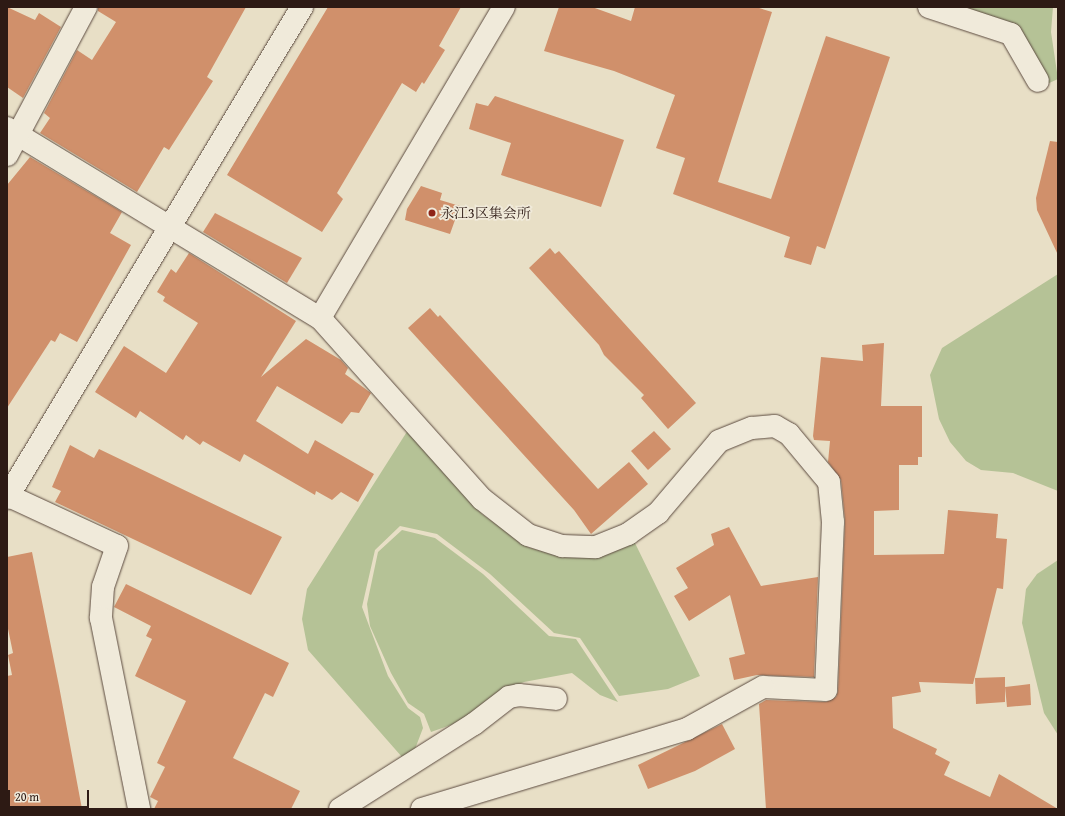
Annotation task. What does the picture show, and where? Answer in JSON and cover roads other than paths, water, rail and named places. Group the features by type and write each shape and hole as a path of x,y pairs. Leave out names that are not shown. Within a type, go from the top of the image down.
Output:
{"street":[{"path":"7,156 13,131 86,7"},
{"path":"139,809 101,618 103,587 117,546 8,497 302,7"},
{"path":"320,318 504,7"},
{"path":"929,7 1011,34 1038,81"},
{"path":"13,131 320,318 482,499 528,535 562,546 596,547 628,534 658,513 719,441 752,428 776,426 790,434 828,482 833,522 826,690 763,687 687,729 422,809"},
{"path":"340,809 474,724 509,698 519,695 556,699"}],"place":[{"name":"永江3区集会所","path":"432,213"}]}
